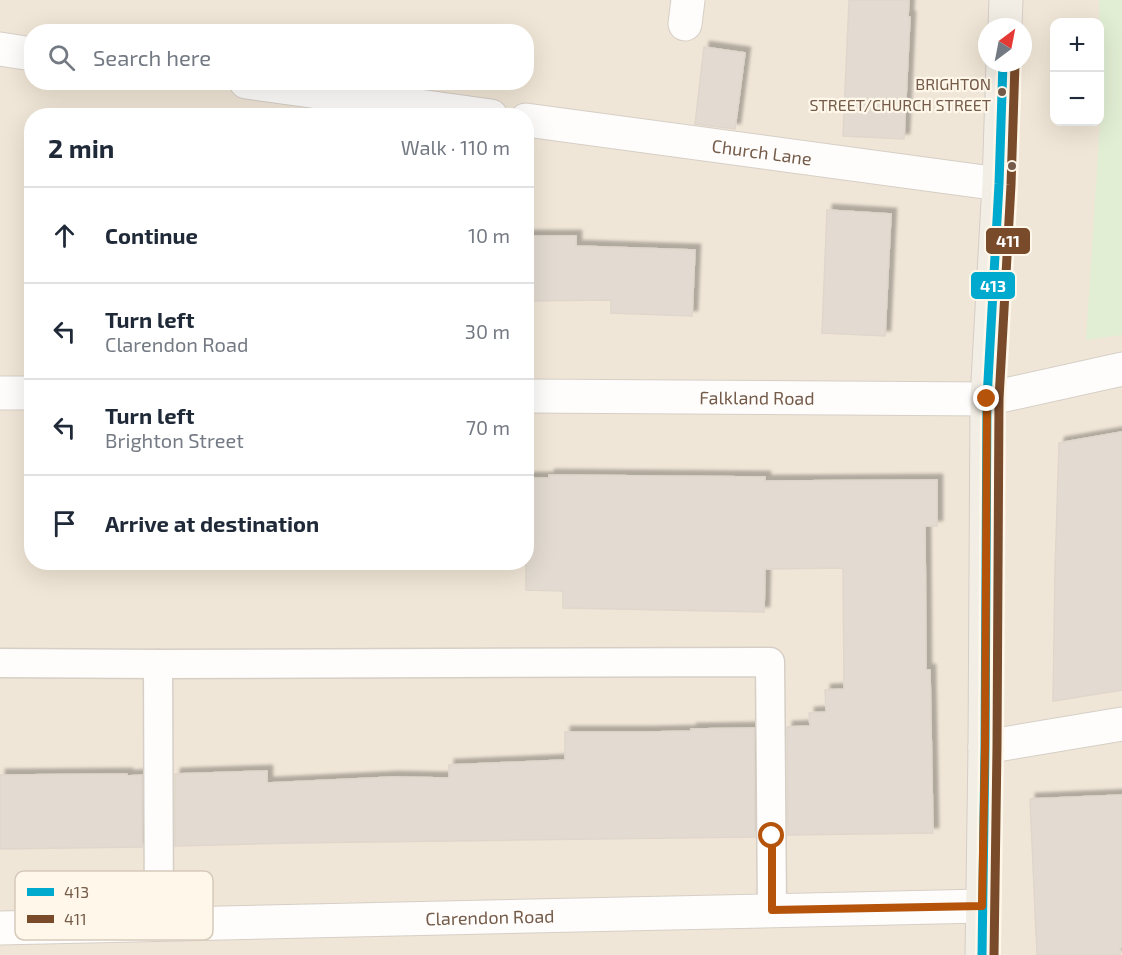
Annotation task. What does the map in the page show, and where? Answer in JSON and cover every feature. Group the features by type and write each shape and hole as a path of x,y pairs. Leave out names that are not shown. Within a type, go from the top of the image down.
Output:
{"main road":[{"path":"1005,18 1006,0"},
{"path":"982,955 987,399 1003,72"}],"street":[{"path":"0,49 24,53"},
{"path":"304,90 433,108"},
{"name":"Church Lane","path":"534,121 999,184"},
{"name":"Falkland Road","path":"534,396 987,399 1122,369"},
{"path":"0,393 24,393"},
{"path":"985,747 1122,724"},
{"name":"Clarendon Road","path":"213,923 982,906"},
{"name":"Clarendon Road","path":"0,928 15,928"}],"lane":[{"path":"0,663 770,662 772,910"},
{"path":"158,664 159,871"}],"shaded area":[{"path":"0,0 1122,0 1122,955 0,955"}],"green space":[{"path":"1099,0 1122,0 1122,335 1086,340 1100,126 1104,126 1104,18 1099,18"}],"building":[{"path":"849,0 909,0 904,139 843,136"},
{"path":"704,47 745,53 735,129 695,124"},
{"path":"827,210 891,214 885,336 822,333"},
{"path":"534,236 576,236 576,246 695,250 692,316 611,313 611,300 534,301"},
{"path":"1122,432 1122,690 1053,701 1059,443"},
{"path":"549,475 765,477 765,481 937,480 937,526 925,526 926,670 930,670 933,833 788,835 787,727 810,726 809,713 826,712 825,690 844,689 843,568 765,569 764,612 563,608 563,591 526,590 526,570 534,570 534,478 549,478"},
{"path":"754,728 755,837 175,846 175,774 267,771 267,783 393,777 449,778 449,765 565,760 565,732"},
{"path":"127,774 127,776 142,775 142,847 0,849 0,775"},
{"path":"1122,795 1122,947 1120,955 1037,955 1030,799"}],"transit line":[{"name":"413","path":"982,955 987,399 1003,72"},
{"name":"411","path":"994,955 999,399 1015,72"}],"place":[{"name":"BRIGHTON STREET/CHURCH STREET","path":"1002,92"}],"route":[{"path":"772,836 772,910 982,906 987,399"}]}
